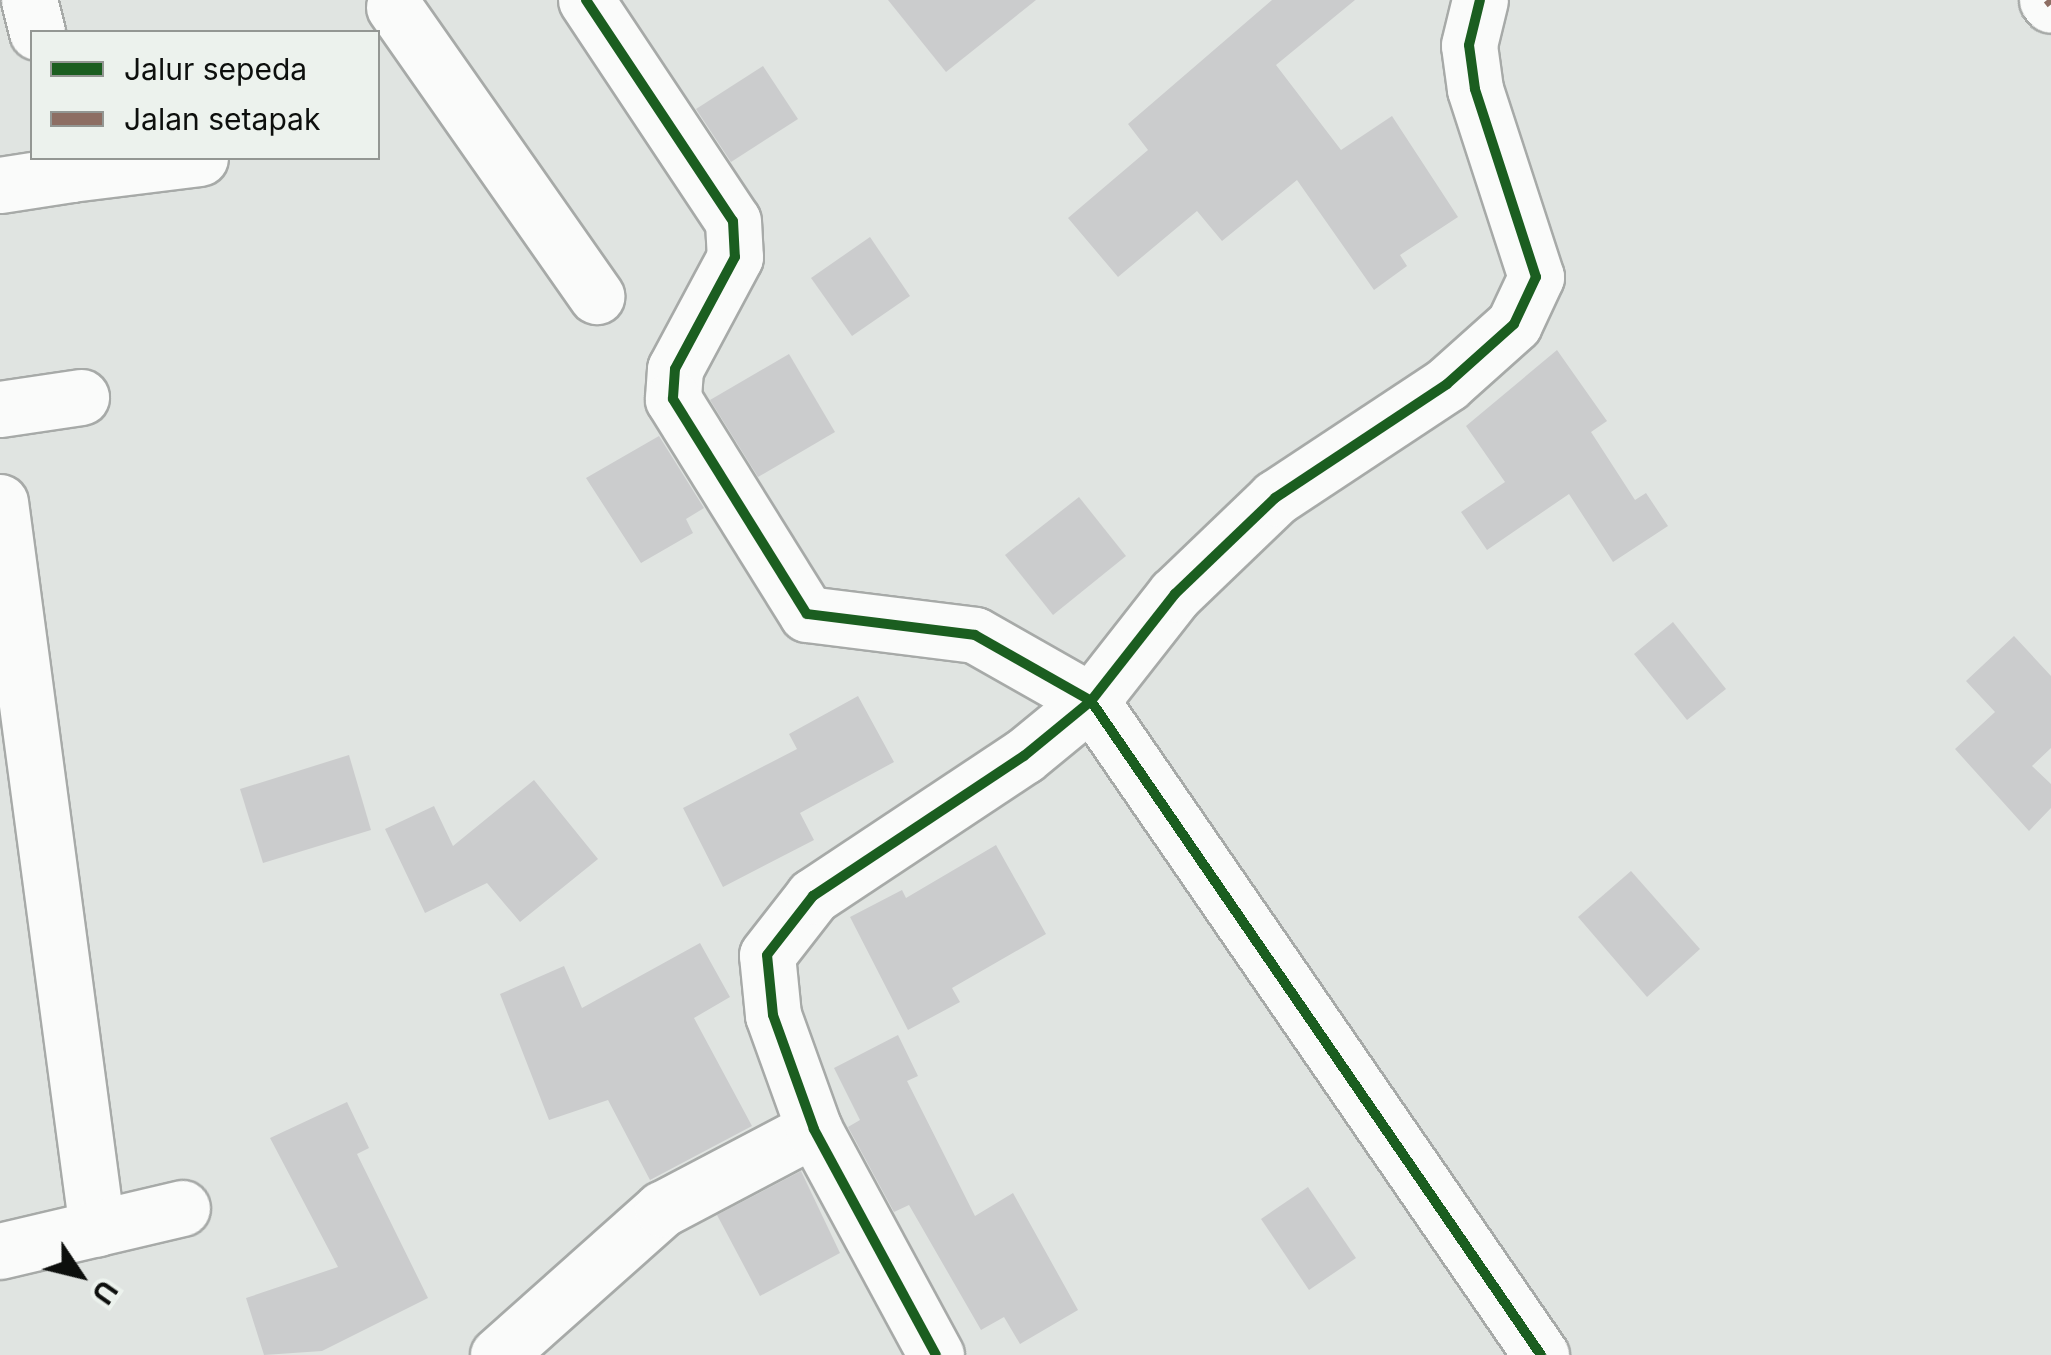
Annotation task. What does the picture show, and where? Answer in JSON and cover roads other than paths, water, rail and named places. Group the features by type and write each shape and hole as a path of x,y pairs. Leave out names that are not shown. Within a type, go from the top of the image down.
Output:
{"street":[{"path":"29,0 36,30"},
{"path":"586,0 733,221 736,257 676,369 672,399 807,614 975,635 1091,701 1541,1355"},
{"path":"936,1355 814,1129 766,977 787,920 1091,701 1226,542 1447,384 1530,300 1533,253 1475,88 1469,45 1480,0"},
{"path":"386,13 596,296"},
{"path":"0,185 70,166 168,160"},
{"path":"0,409 81,397"},
{"path":"0,502 97,1228"},
{"path":"498,1355 662,1209 814,1129"},
{"path":"0,1251 182,1208"}]}
